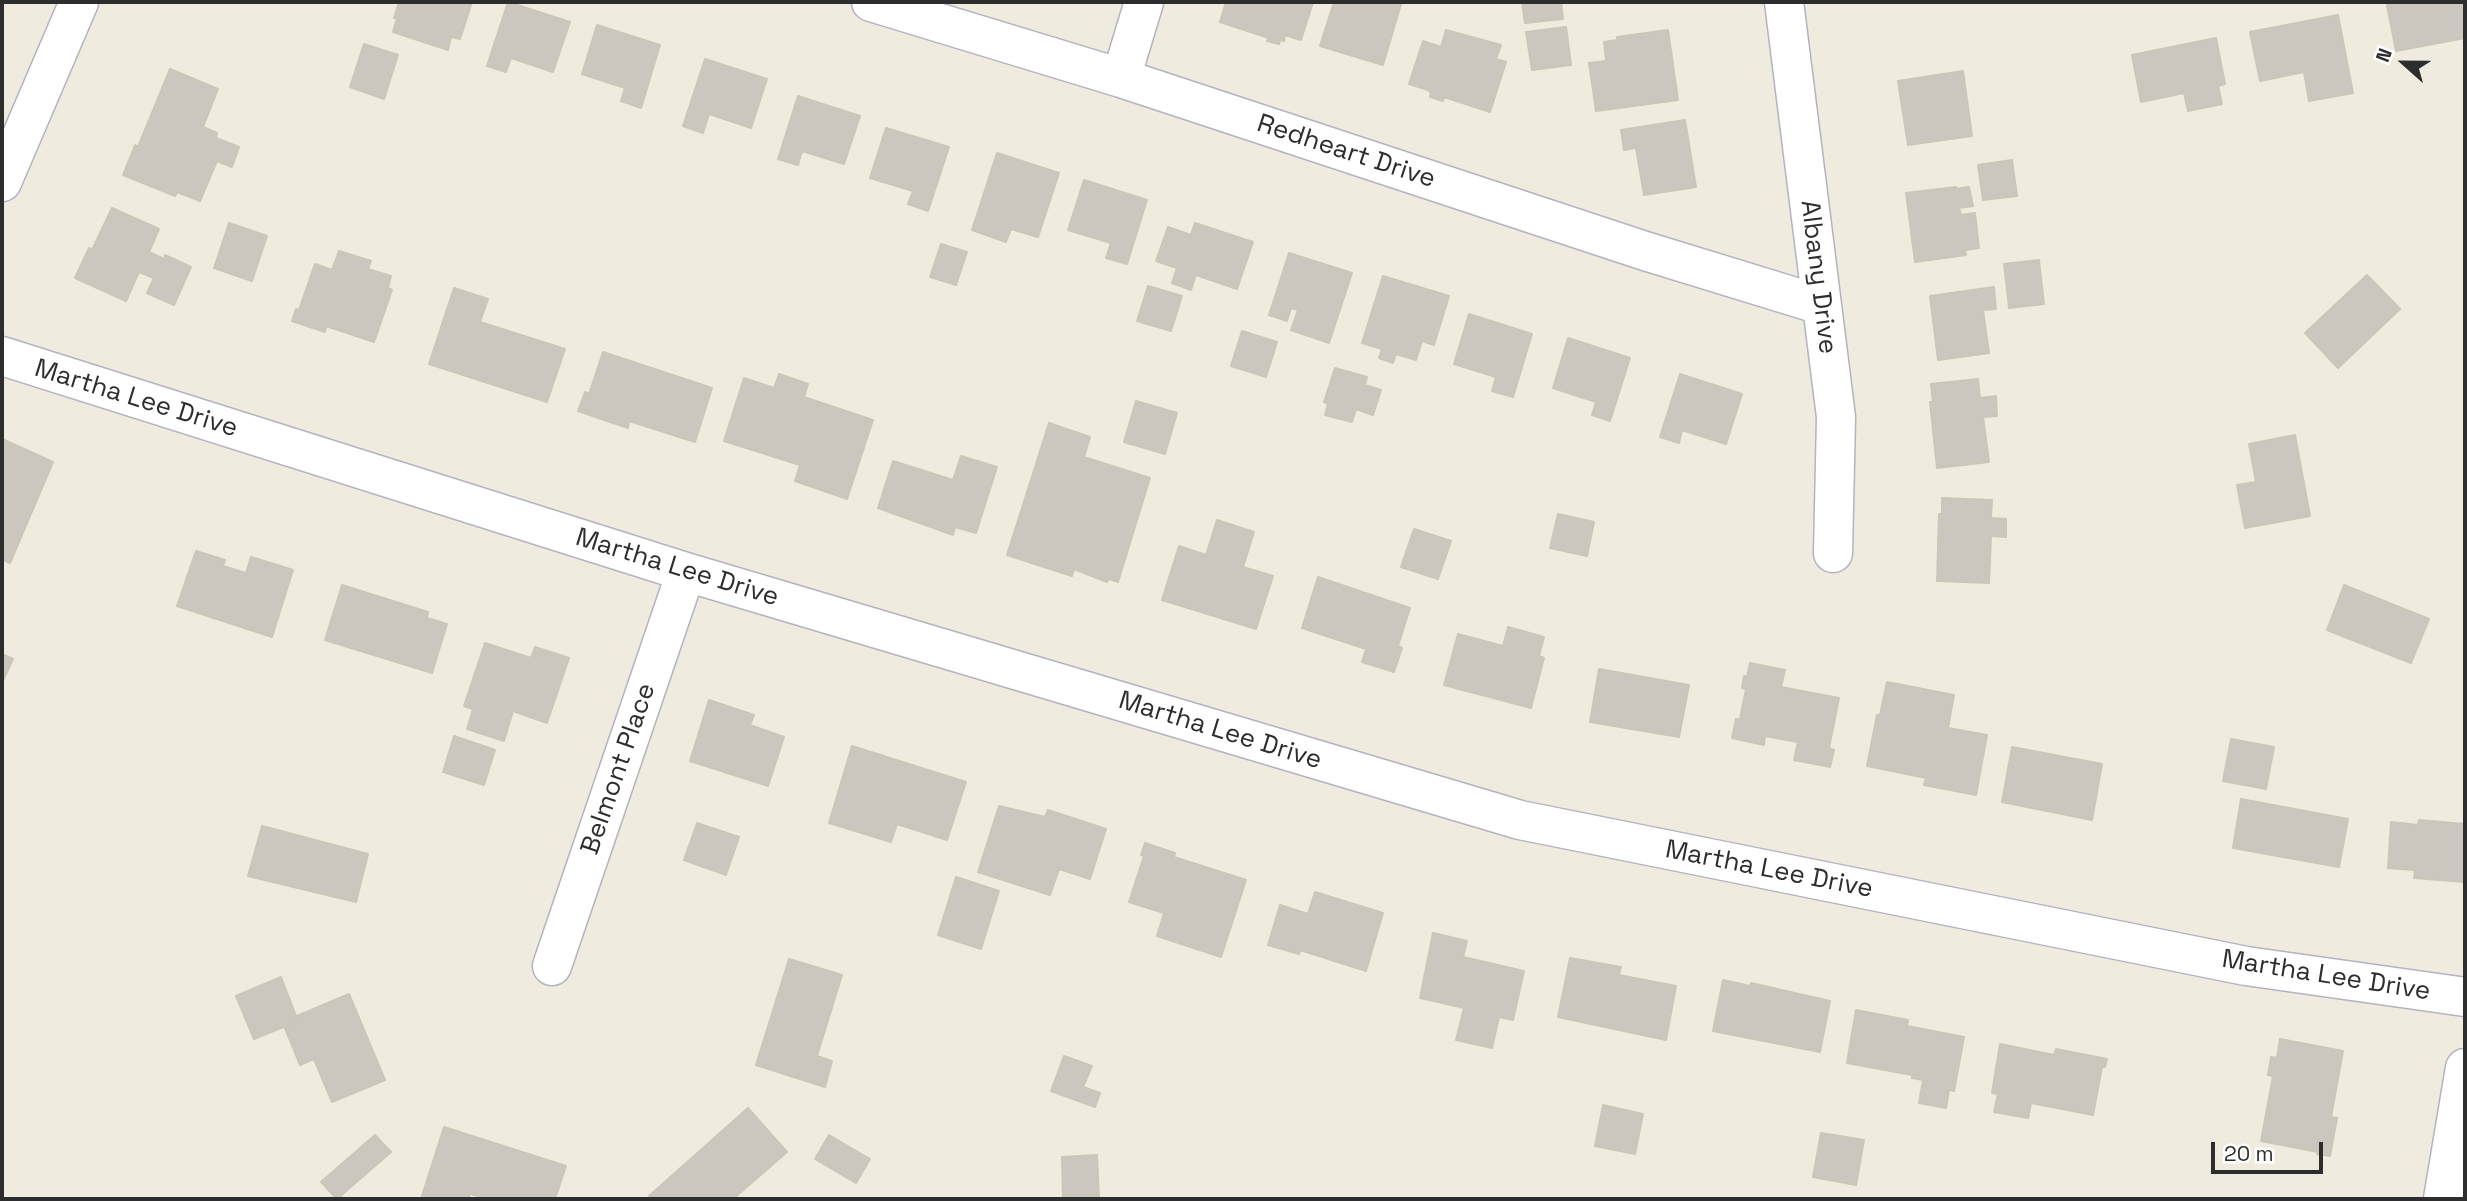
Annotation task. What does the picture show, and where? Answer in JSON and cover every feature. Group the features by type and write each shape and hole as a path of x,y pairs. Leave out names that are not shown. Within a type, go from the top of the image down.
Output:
{"street":[{"path":"2,182 79,2"},
{"name":"Redheart Drive","path":"871,2 1121,78 1645,251 1821,305"},
{"path":"1121,78 1143,2"},
{"name":"Albany Drive","path":"1786,2 1836,416 1833,553"},
{"name":"Martha Lee Drive","path":"2,356 686,572 1520,820 2246,966 2465,997"},
{"name":"Belmont Place","path":"552,966 686,572"},
{"path":"2443,1199 2465,1068"}],"building":[{"path":"399,2 472,2 460,39 451,37 448,50 393,32"},
{"path":"508,2 570,22 553,72 511,58 506,72 487,66"},
{"path":"1226,2 1313,2 1301,40 1285,35 1284,41 1280,40 1279,44 1267,41 1269,38 1220,22"},
{"path":"1334,2 1401,4 1383,65 1320,46"},
{"path":"1522,2 1561,2 1563,19 1525,23"},
{"path":"2402,2 2465,2 2465,38 2396,51 2387,5"},
{"path":"2338,15 2353,93 2309,101 2304,72 2260,81 2250,32"},
{"path":"597,25 660,45 641,108 621,101 625,88 582,74"},
{"path":"1566,27 1571,65 1532,70 1526,32"},
{"path":"1446,30 1501,45 1496,59 1506,62 1490,112 1444,97 1443,101 1430,97 1428,90 1409,84 1423,41 1441,47"},
{"path":"1668,30 1678,100 1596,111 1589,63 1606,61 1604,42 1617,40 1617,37"},
{"path":"2216,38 2225,84 2218,86 2222,104 2188,111 2184,93 2141,102 2132,55"},
{"path":"364,44 398,55 384,99 350,87"},
{"path":"705,59 767,79 751,128 709,114 703,133 683,126"},
{"path":"170,69 218,89 203,127 217,133 216,138 239,147 232,167 217,161 200,201 177,192 175,196 123,175 135,145 138,147"},
{"path":"1963,71 1972,136 1908,145 1898,81"},
{"path":"798,96 860,116 844,164 802,151 798,165 778,159"},
{"path":"1685,120 1696,187 1644,195 1636,148 1624,150 1621,130"},
{"path":"886,128 949,147 928,211 908,204 913,191 870,178"},
{"path":"997,153 1059,173 1038,237 1011,229 1006,242 972,230"},
{"path":"2012,160 2017,196 1983,200 1978,165"},
{"path":"1084,180 1147,200 1127,264 1106,258 1111,243 1068,230"},
{"path":"1956,187 1955,189 1969,187 1973,206 1959,208 1961,215 1975,213 1979,248 1965,250 1966,255 1915,262 1906,193"},
{"path":"112,208 159,229 149,252 164,259 165,255 191,267 174,305 147,293 154,278 139,272 126,301 75,278"},
{"path":"229,223 267,236 252,281 214,268"},
{"path":"1195,223 1253,242 1237,289 1196,275 1191,290 1172,283 1177,268 1156,261 1168,227 1191,235"},
{"path":"941,244 967,252 956,285 930,277"},
{"path":"339,251 371,261 368,269 391,276 388,288 392,290 374,342 326,326 325,332 292,321 296,309 299,310 315,264 332,270"},
{"path":"1289,253 1352,273 1329,343 1291,330 1298,310 1291,308 1287,321 1269,315"},
{"path":"2039,260 2044,304 2009,308 2004,264"},
{"path":"2367,275 2400,309 2338,368 2305,333"},
{"path":"1383,276 1449,296 1434,345 1422,341 1416,360 1396,354 1393,363 1379,358 1382,349 1362,343"},
{"path":"1148,286 1182,296 1171,331 1137,321"},
{"path":"1994,287 1996,309 1983,310 1989,353 1938,360 1930,296"},
{"path":"454,288 488,299 480,322 565,349 547,402 429,364"},
{"path":"1469,314 1532,334 1513,397 1492,391 1496,377 1454,364"},
{"path":"1242,331 1277,342 1266,377 1231,366"},
{"path":"1568,338 1630,358 1610,421 1592,415 1596,402 1553,388"},
{"path":"603,352 712,388 695,442 629,421 628,428 578,411 585,392 589,394"},
{"path":"1335,368 1367,377 1365,385 1381,390 1373,415 1356,409 1352,422 1325,415 1328,404 1324,402"},
{"path":"779,374 808,384 804,397 873,420 847,499 795,481 800,465 724,441 744,378 774,388"},
{"path":"1680,374 1742,394 1726,444 1682,430 1679,443 1660,437"},
{"path":"1978,379 1980,398 1996,396 1997,416 1983,417 1989,462 1937,468 1930,402 1933,402 1931,384"},
{"path":"1136,401 1177,413 1165,454 1124,442"},
{"path":"1049,423 1090,437 1084,457 1150,478 1118,582 1109,579 1107,582 1074,569 1072,576 1007,555"},
{"path":"2295,435 2310,516 2245,528 2237,485 2256,482 2249,444"},
{"path":"2,439 53,462 10,563 2,559"},
{"path":"961,456 997,467 976,533 955,527 953,535 878,508 893,461 953,480"},
{"path":"1942,498 1992,500 1991,518 2006,519 2006,537 1991,536 1989,583 1937,581"},
{"path":"1558,514 1594,522 1587,556 1550,548"},
{"path":"1217,520 1254,532 1243,567 1273,576 1256,629 1162,600 1179,546 1206,555"},
{"path":"1414,529 1451,541 1438,579 1401,567"},
{"path":"196,551 225,560 223,566 246,573 251,557 293,570 272,637 177,606"},
{"path":"1318,577 1410,608 1398,646 1402,648 1394,672 1362,662 1366,649 1302,628"},
{"path":"342,585 428,612 427,618 447,624 432,673 325,640"},
{"path":"2344,585 2429,619 2411,663 2327,630"},
{"path":"1508,627 1544,637 1539,656 1544,658 1531,708 1444,685 1458,634 1503,646"},
{"path":"485,643 531,658 535,647 569,658 547,723 513,711 504,741 467,729 473,709 464,706"},
{"path":"2,654 13,659 2,683"},
{"path":"1750,663 1785,670 1781,687 1839,698 1829,748 1834,750 1830,767 1794,760 1798,742 1765,736 1764,745 1732,738 1736,719 1740,719 1746,689 1742,688 1744,676 1747,677"},
{"path":"1599,669 1689,685 1679,737 1590,722"},
{"path":"1887,682 1954,695 1948,728 1987,735 1976,795 1924,785 1926,778 1867,766"},
{"path":"709,700 754,715 750,725 784,737 768,786 690,761"},
{"path":"454,736 495,750 484,785 443,772"},
{"path":"2231,739 2274,747 2266,789 2223,781"},
{"path":"852,746 966,782 947,840 897,824 891,842 829,823"},
{"path":"2012,747 2102,764 2092,820 2002,802"},
{"path":"2241,799 2348,819 2339,867 2233,848"},
{"path":"999,806 1045,817 1048,810 1106,829 1090,879 1059,869 1050,895 978,872"},
{"path":"2419,820 2465,824 2465,882 2414,878 2415,870 2388,868 2391,822 2418,825"},
{"path":"697,823 739,837 726,875 684,860"},
{"path":"262,826 368,854 356,902 248,876"},
{"path":"1145,843 1175,853 1174,857 1246,880 1221,957 1157,936 1164,913 1129,902 1144,856 1141,855"},
{"path":"956,877 999,891 981,949 938,935"},
{"path":"1315,892 1383,913 1366,971 1300,950 1299,954 1268,945 1280,905 1308,914"},
{"path":"1433,933 1467,941 1463,957 1524,971 1513,1020 1499,1017 1492,1048 1456,1040 1464,1008 1420,998"},
{"path":"1570,958 1621,967 1619,975 1676,986 1666,1040 1558,1017"},
{"path":"789,959 842,975 817,1056 832,1061 825,1087 756,1065"},
{"path":"281,977 298,1021 254,1039 236,996"},
{"path":"1723,980 1750,986 1751,983 1830,1001 1820,1052 1713,1031"},
{"path":"349,994 385,1080 332,1102 314,1059 300,1065 285,1028 299,1023 297,1016"},
{"path":"1856,1010 1908,1020 1907,1026 1964,1037 1954,1091 1949,1090 1946,1108 1919,1103 1923,1080 1912,1078 1912,1075 1847,1063"},
{"path":"2280,1039 2343,1051 2331,1117 2337,1118 2330,1156 2261,1141 2273,1076 2268,1075 2271,1057 2277,1058"},
{"path":"2000,1044 2054,1055 2056,1049 2107,1059 2105,1067 2102,1067 2093,1115 2031,1103 2028,1118 1994,1112 1998,1094 1992,1093"},
{"path":"1064,1056 1092,1066 1083,1087 1100,1093 1095,1107 1051,1091"},
{"path":"1603,1105 1643,1114 1635,1154 1595,1146"},
{"path":"748,1108 787,1152 733,1199 651,1199 649,1196"},
{"path":"444,1127 566,1166 555,1199 477,1199 478,1196 470,1194 468,1199 421,1199"},
{"path":"1821,1133 1864,1140 1856,1185 1813,1177"},
{"path":"375,1135 391,1152 337,1199 321,1182"},
{"path":"829,1135 870,1159 856,1183 815,1159"},
{"path":"1097,1155 1099,1199 1063,1199 1062,1157"}]}
